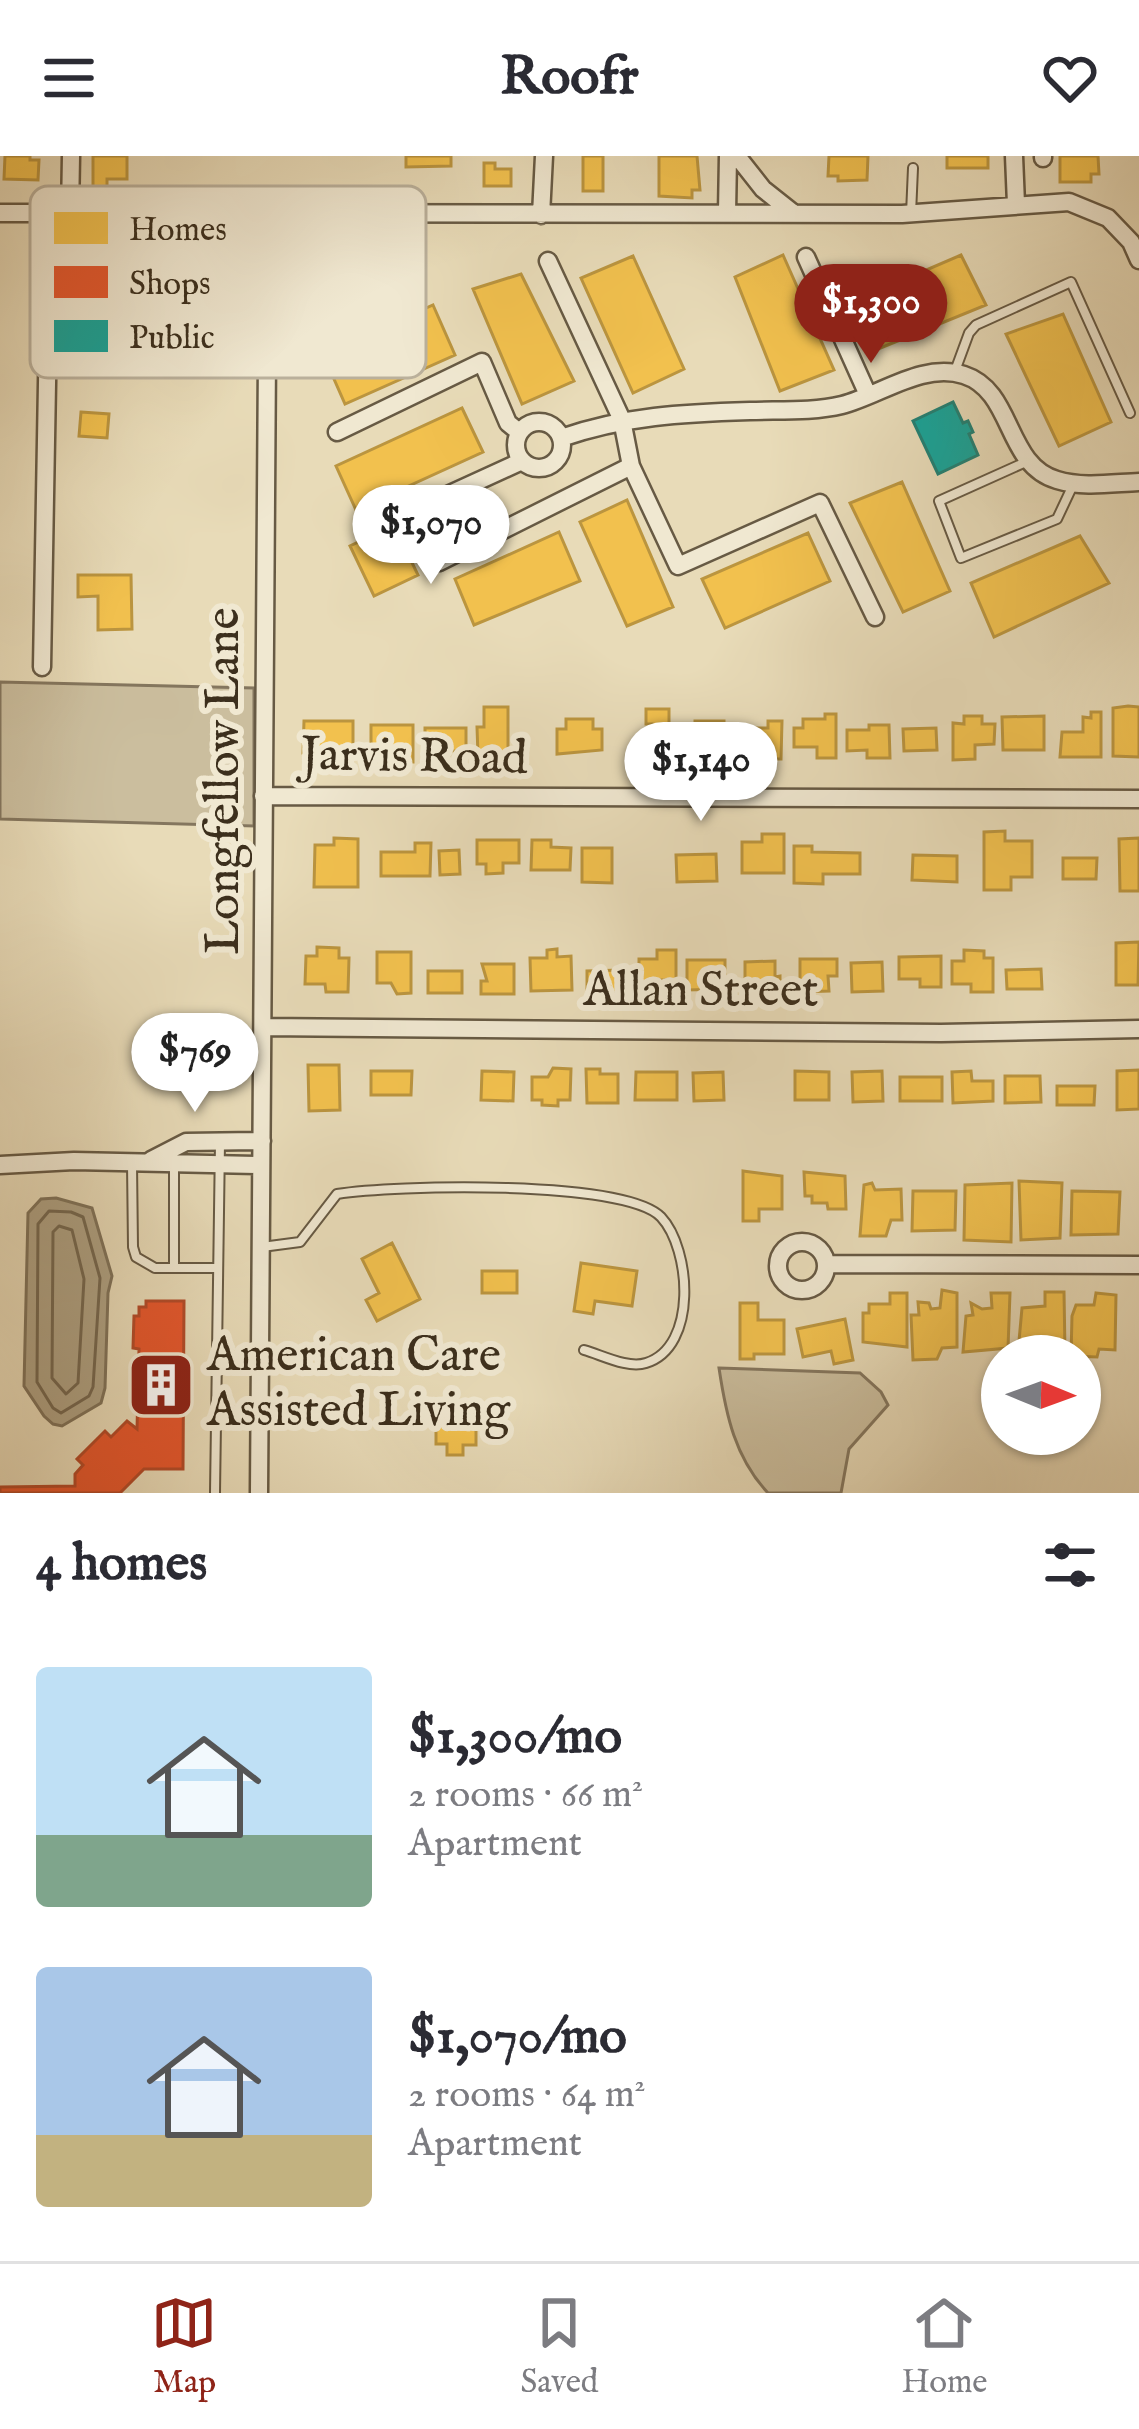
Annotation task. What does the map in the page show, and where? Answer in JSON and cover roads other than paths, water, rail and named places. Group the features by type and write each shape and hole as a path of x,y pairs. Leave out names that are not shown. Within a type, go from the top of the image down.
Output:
{"street":[{"path":"70,186 71,156"},
{"path":"541,215 544,156"},
{"path":"727,213 728,156"},
{"path":"737,156 763,189 793,213"},
{"path":"1014,156 1016,204"},
{"path":"426,215 911,214 1069,202 1089,207 1120,229 1139,260"},
{"path":"806,257 868,395"},
{"path":"548,261 622,420 631,466 678,566 820,503 874,617"},
{"path":"337,432 482,362 508,422 519,432"},
{"path":"561,438 656,414 828,407 920,375 955,373 988,390 1028,461 1043,475 1073,483 1139,482"},
{"path":"42,667 47,378"},
{"name":"Longfellow Lane","path":"260,1493 267,378"},
{"path":"538,421 553,426 561,438 560,454 550,465 535,468 522,461 515,447 519,432 538,421"},
{"path":"522,461 417,509 439,562 631,466"},
{"name":"Jarvis Road","path":"263,796 1139,800"},
{"name":"Allan Street","path":"263,1028 941,1033 1139,1029"},
{"path":"174,1156 186,1142 262,1141"},
{"path":"0,1165 138,1163 174,1156 219,1165 261,1166"},
{"path":"826,1264 1139,1265"}],"lane":[{"path":"911,214 913,168"},
{"path":"955,373 976,325 1071,282 1130,413"},
{"path":"1028,461 939,501 961,559 1057,519 1073,483"},
{"path":"215,1493 220,1141"},
{"path":"174,1156 174,1268"},
{"path":"138,1163 136,1257 155,1268 217,1268"},
{"path":"260,1246 300,1242 337,1194 377,1188 487,1186 636,1203 661,1216 676,1244 686,1283 683,1313 673,1338 646,1364 627,1364 584,1350"}],"water":[{"path":"41,1199 92,1208 112,1276 101,1403 62,1426 44,1416 24,1386 28,1213"}],"place":[{"name":"American Care Assisted Living","path":"161,1385"}]}
